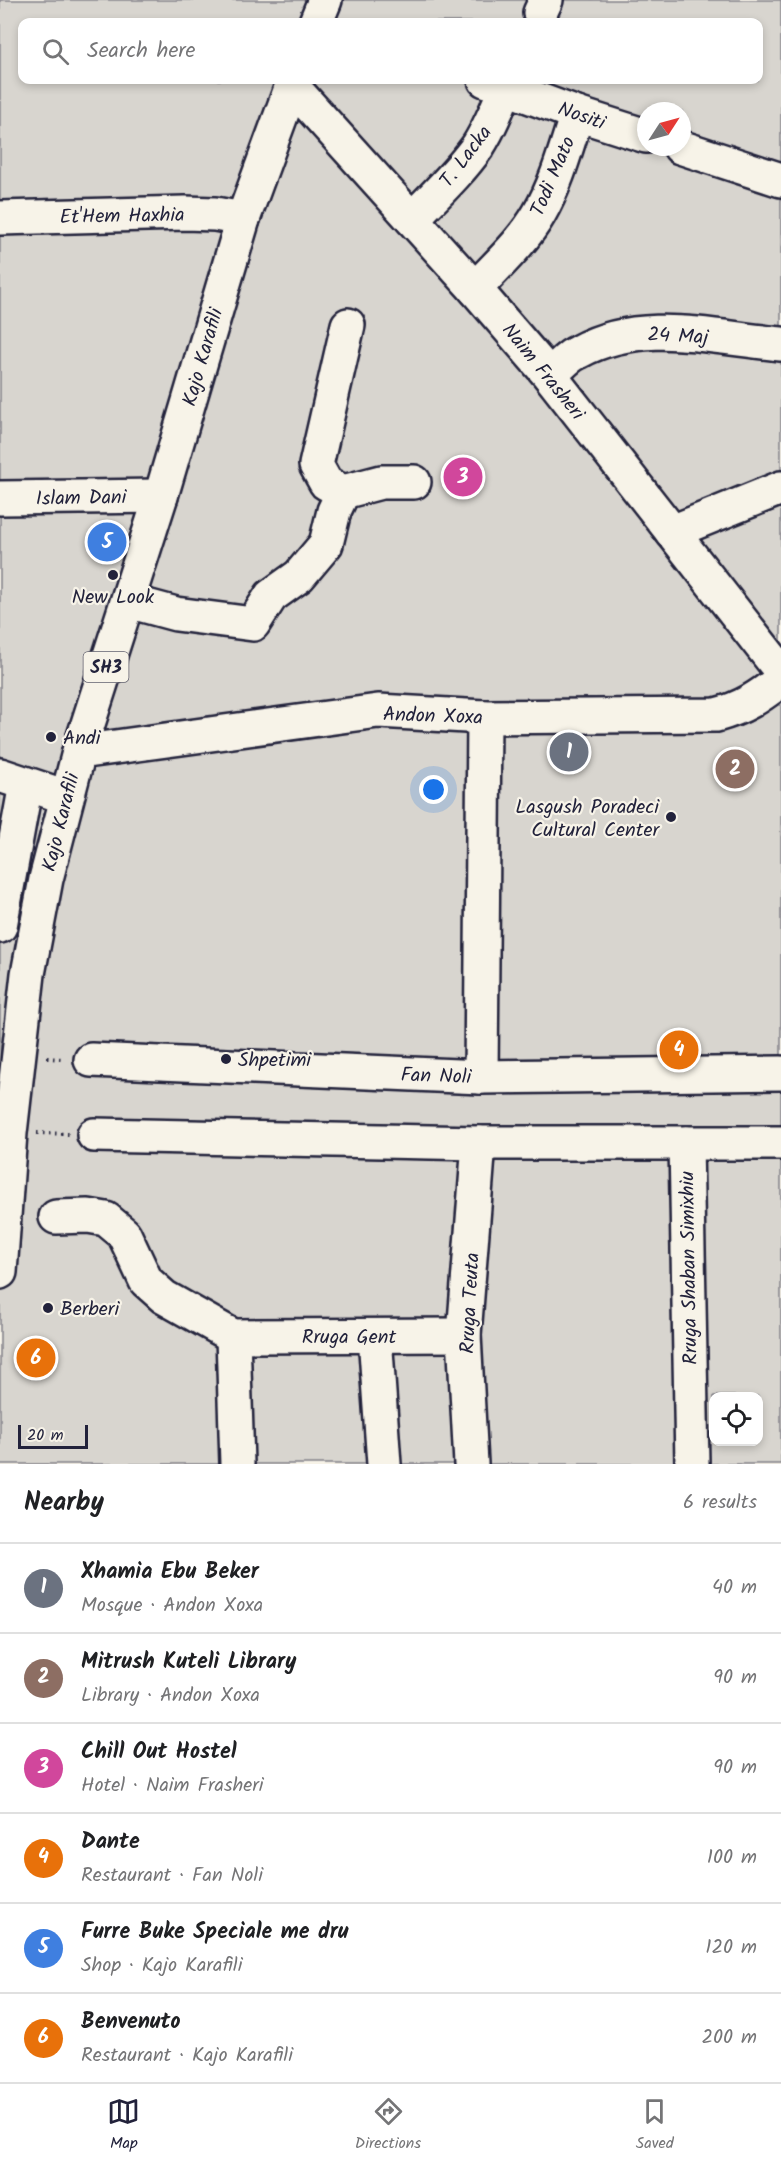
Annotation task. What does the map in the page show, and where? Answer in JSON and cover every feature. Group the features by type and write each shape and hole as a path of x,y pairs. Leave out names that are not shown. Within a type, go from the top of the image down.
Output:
{"street":[{"name":"Kajo Karafili","path":"0,1272 10,1133 28,974 46,879 66,797 78,752 161,496 243,219 292,84"},
{"name":"Naim Frasheri","path":"295,84 550,376 781,671"},
{"name":"T. Lacka","path":"412,219 455,174 492,122 496,84"},
{"name":"Nositi","path":"499,84 577,114 637,133"},
{"name":"Todi Mato","path":"475,289 516,245 538,215 560,166 577,114"},
{"path":"691,151 781,180"},
{"name":"Et'Hem Haxhia","path":"0,218 185,213 215,214 243,219"},
{"path":"348,325 316,465 326,483 343,492 381,482 414,482"},
{"name":"24 Maj","path":"550,376 576,353 593,345 638,333 667,331 781,344"},
{"path":"672,531 781,488"},
{"path":"128,601 176,614 254,624 271,596 298,576 326,544 334,511 343,492"},
{"name":"Islam Dani","path":"0,498 161,496"},
{"name":"Andon Xoxa","path":"78,752 378,711 484,717 716,715 737,710 781,680"},
{"path":"481,1077 484,717"},
{"path":"1,918 13,779 66,797"},
{"name":"Fan Noli","path":"91,1060 481,1077 781,1073"},
{"path":"93,1135 479,1143 781,1143"},
{"name":"Rruga Teuta","path":"471,1464 464,1335 479,1143"},
{"name":"Rruga Shaban Simixhiu","path":"686,1143 692,1464"},
{"name":"Rruga Gent","path":"56,1217 88,1216 106,1219 124,1234 146,1281 164,1297 233,1336 464,1335"},
{"path":"233,1336 237,1464"},
{"path":"375,1336 384,1464"}],"path":[{"path":"19,1057 91,1060"},
{"path":"10,1133 93,1135"}],"shaded area":[{"path":"0,0 781,0 781,1464 0,1464"}],"place":[{"name":"Chill Out Hostel","path":"463,477"},
{"name":"Furre Buke Speciale me dru","path":"107,542"},
{"name":"New Look","path":"113,575"},
{"name":"Andi","path":"51,737"},
{"name":"Xhamia Ebu Beker","path":"569,752"},
{"name":"Mitrush Kuteli Library","path":"735,769"},
{"name":"Lasgush Poradeci Cultural Center","path":"671,817"},
{"name":"Dante","path":"679,1050"},
{"name":"Shpetimi","path":"226,1059"},
{"name":"Berberi","path":"48,1308"},
{"name":"Benvenuto","path":"36,1358"}]}
